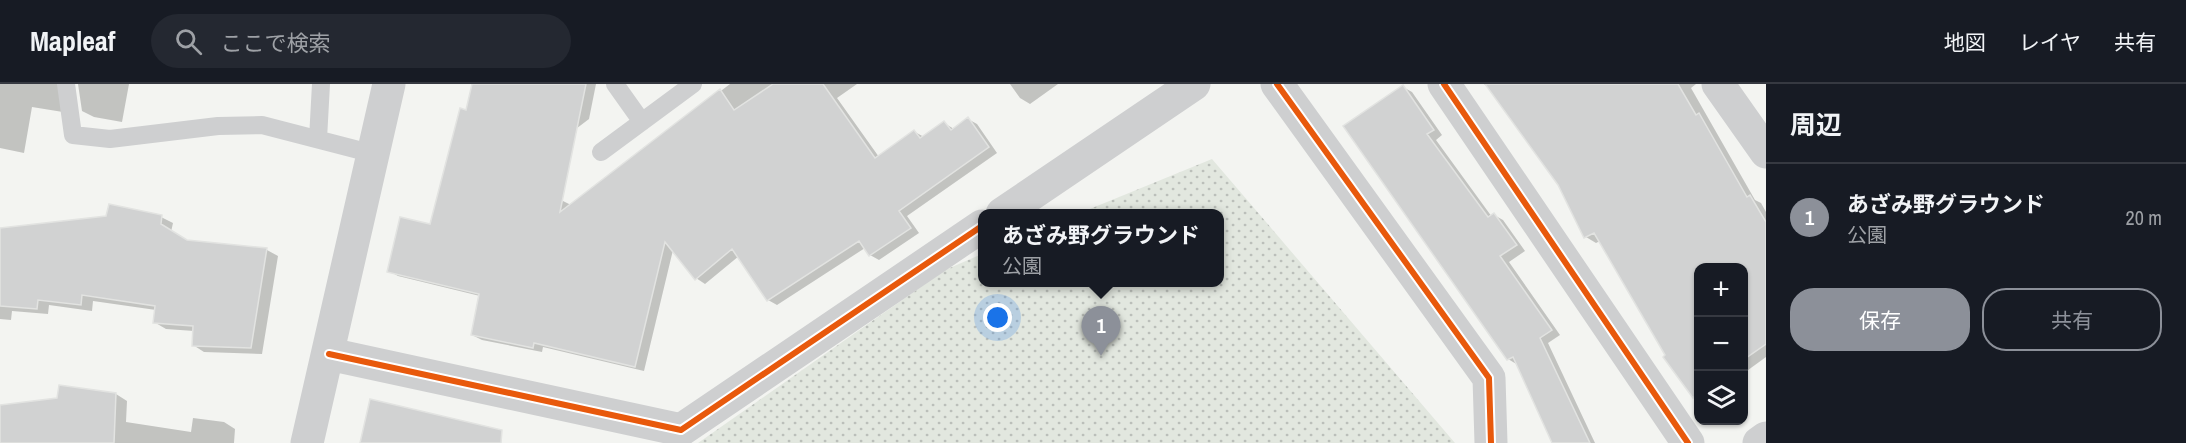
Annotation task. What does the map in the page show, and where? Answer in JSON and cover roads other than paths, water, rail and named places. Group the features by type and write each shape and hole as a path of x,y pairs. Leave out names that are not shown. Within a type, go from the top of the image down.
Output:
{"street":[{"path":"307,443 389,84"},
{"path":"1008,209 1194,84"},
{"path":"1277,84 1488,378 1491,443"},
{"path":"1444,84 1688,443"},
{"path":"1718,84 1766,152"},
{"path":"329,354 679,436 978,229"},
{"path":"1759,443 1766,438"}],"lane":[{"path":"66,84 73,135 110,139 218,126 261,125 374,154"},
{"path":"318,139 321,84"},
{"path":"615,84 642,122"},
{"path":"601,152 693,84"}],"place":[{"name":"あざみ野グラウンド","path":"1101,356"}]}
